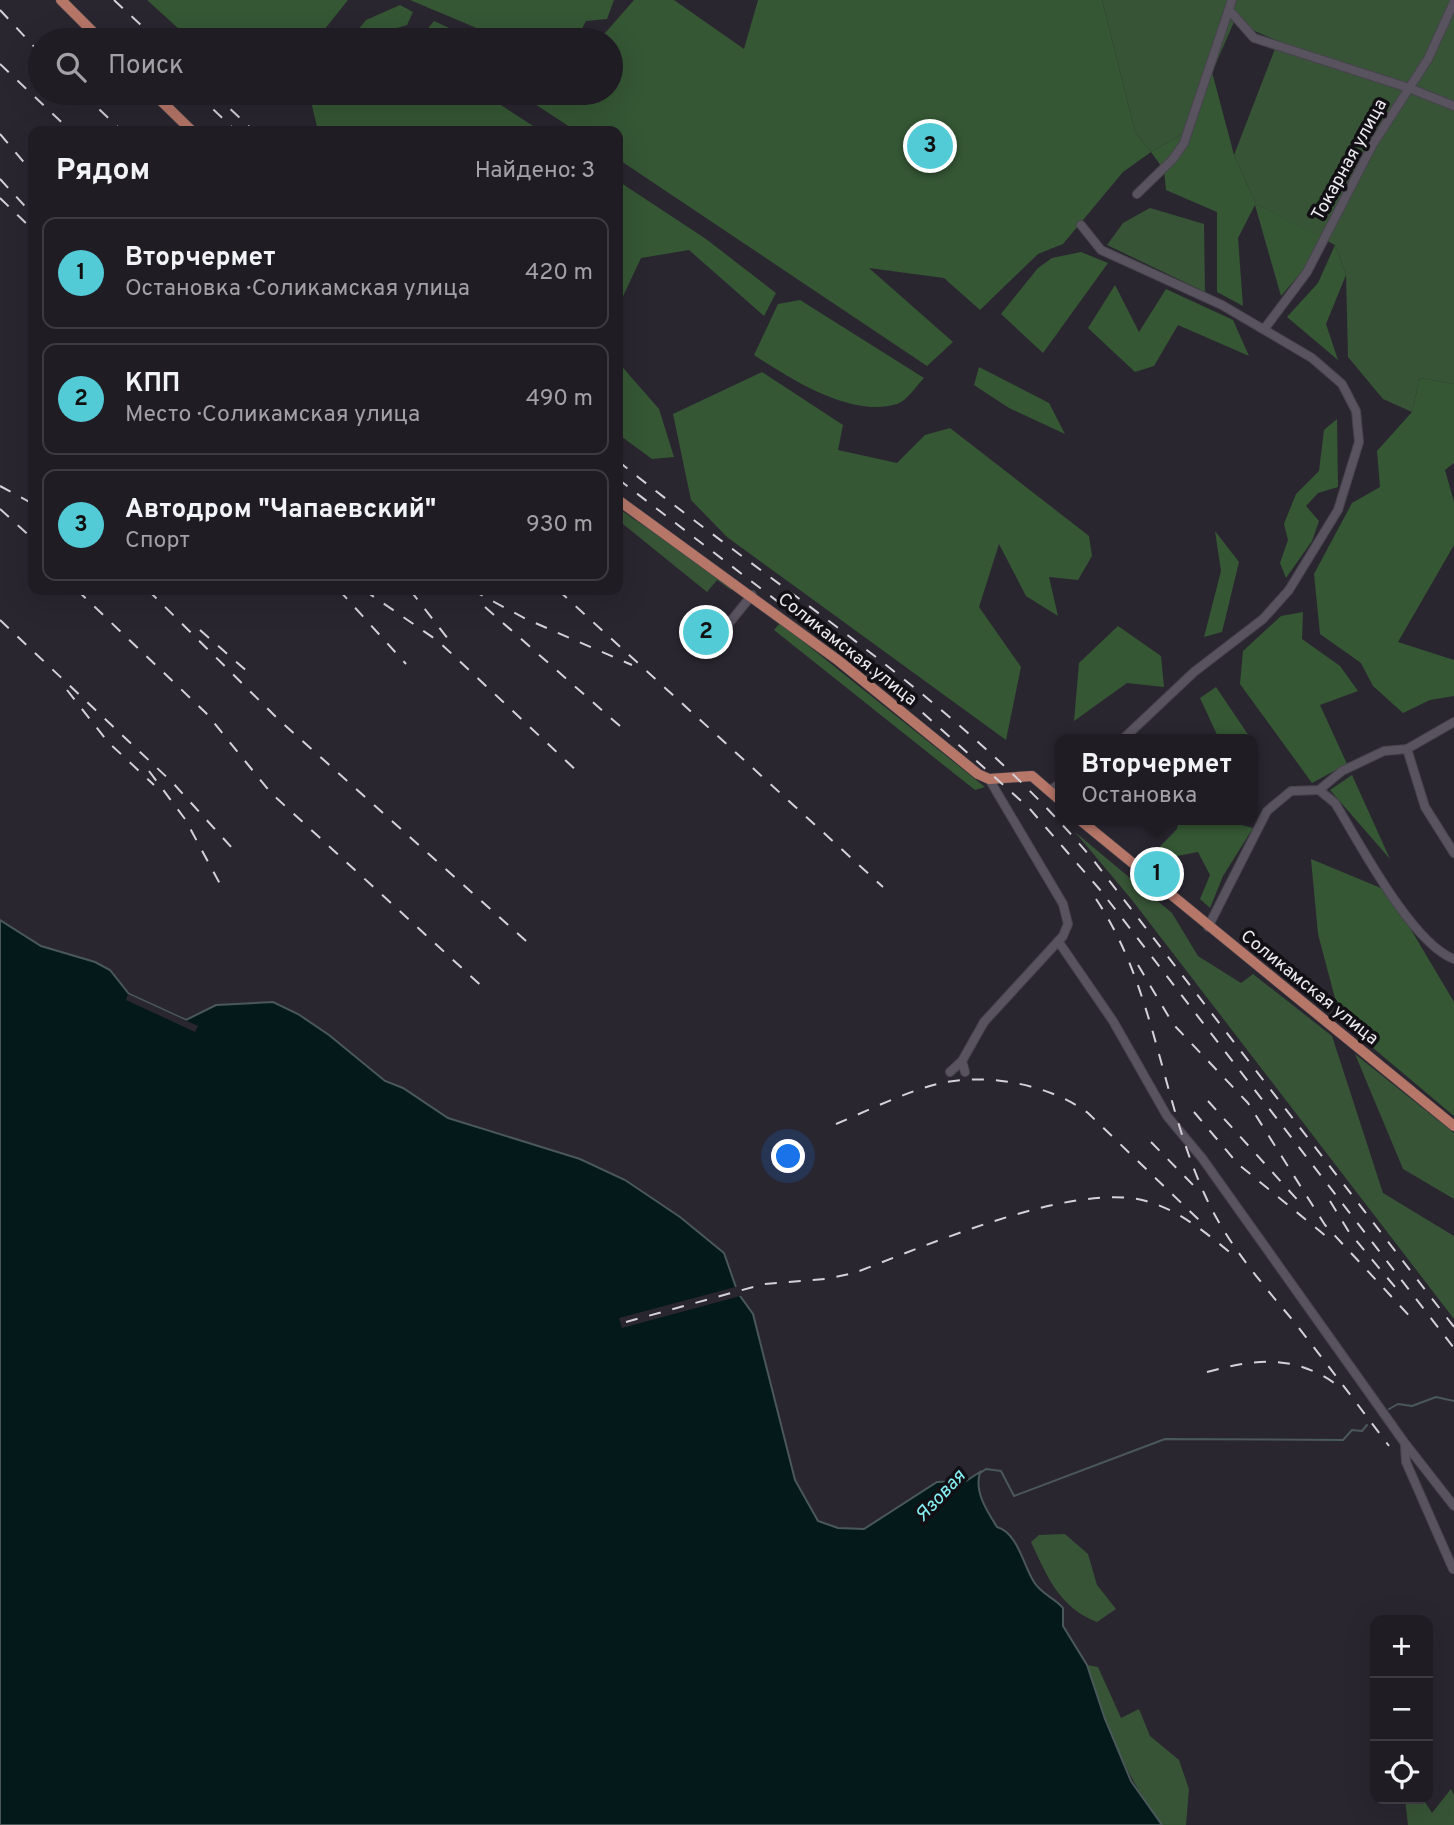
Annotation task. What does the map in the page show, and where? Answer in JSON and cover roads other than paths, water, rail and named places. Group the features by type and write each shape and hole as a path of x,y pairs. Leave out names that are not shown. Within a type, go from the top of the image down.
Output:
{"main road":[{"path":"61,0 88,28"},
{"path":"165,105 187,126"},
{"name":"Соликамская улица","path":"623,504 752,595 978,774 989,779"},
{"path":"989,779 1024,774 1032,776 1055,796"},
{"name":"Соликамская улица","path":"1086,825 1454,1126"}],"street":[{"path":"1137,194 1173,159 1184,143 1232,0"},
{"name":"Токарная улица","path":"1265,328 1307,272 1373,144 1428,59 1454,2"},
{"path":"1230,11 1254,38 1409,88 1454,106"},
{"path":"1081,225 1101,250 1222,305 1312,358 1342,384 1356,411 1359,442 1338,510 1289,590 1263,619 1194,672 1127,734"},
{"path":"717,638 752,595"},
{"path":"1208,927 1267,811 1291,791 1319,790 1342,771 1384,751 1407,749 1454,722"},
{"path":"1407,749 1424,807 1454,853"},
{"path":"950,1072 962,1061 984,1022 1058,941 1068,924 1063,904 989,779"},
{"path":"1049,790 1055,786"},
{"path":"1319,790 1335,803 1416,929 1436,949 1454,959"},
{"path":"1058,941 1112,1021 1174,1126 1202,1158 1404,1442 1454,1506"},
{"path":"962,1061 965,1072"},
{"path":"1404,1442 1406,1462 1453,1569"}],"water":[{"path":"0,920 41,946 95,962 110,970 129,994 186,1020 216,1005 273,1002 298,1014 329,1035 385,1081 403,1088 448,1118 580,1159 625,1180 680,1217 724,1253 738,1293 753,1314 795,1480 818,1521 838,1528 864,1529 937,1482 966,1481 980,1472 980,1494 993,1521 1015,1543 1037,1586 1063,1608 1063,1626 1087,1665 1105,1719 1131,1781 1162,1825 0,1825"}],"waterway":[{"name":"Язовая","path":"1389,1409 1398,1404 1412,1406 1436,1397 1454,1401"},
{"name":"Язовая","path":"980,1473 986,1469 1001,1471 1014,1496 1165,1439 1343,1440 1352,1430 1362,1431 1367,1425"}],"railway":[{"path":"114,0 144,28"},
{"path":"0,10 28,40"},
{"path":"0,64 28,90"},
{"path":"43,105 66,126"},
{"path":"95,105 117,126"},
{"path":"209,105 231,126"},
{"path":"226,105 249,126"},
{"path":"0,134 28,167"},
{"path":"0,179 28,210"},
{"path":"0,198 28,225"},
{"path":"623,465 927,698 986,749 1055,818"},
{"path":"623,483 923,713 1029,808 1101,891 1454,1348"},
{"path":"0,486 28,501"},
{"path":"0,509 28,534"},
{"path":"82,595 206,713 271,793 488,992"},
{"path":"153,595 278,719 534,948"},
{"path":"344,595 406,664"},
{"path":"371,595 438,641 578,772"},
{"path":"414,595 452,644"},
{"path":"481,595 526,619 632,665"},
{"path":"563,595 883,887"},
{"path":"485,607 621,727"},
{"path":"0,620 173,783 233,849"},
{"path":"200,630 249,673"},
{"path":"67,690 108,742 154,785"},
{"path":"149,771 185,819 220,884"},
{"path":"1062,825 1094,861 1454,1327"},
{"path":"1096,899 1116,933 1132,969 1189,1157 1213,1211 1245,1261 1389,1446"},
{"path":"1138,965 1173,1024 1248,1103 1325,1225 1415,1322"},
{"path":"836,1124 937,1084 975,1079 1036,1088 1088,1113 1199,1220"},
{"path":"1208,1101 1303,1206"},
{"path":"1194,1112 1238,1164 1327,1237"},
{"path":"1151,1142 1195,1187"},
{"path":"626,1322 764,1284 826,1279 854,1273 1000,1219 1080,1200 1115,1197 1158,1205 1192,1223 1232,1254"},
{"path":"1330,1201 1349,1232 1395,1287"},
{"path":"1207,1372 1241,1364 1274,1362 1306,1368 1337,1385"}],"place":[{"name":"Автодром \"Чапаевский\"","path":"930,146"},
{"name":"КПП","path":"706,632"},
{"name":"Вторчермет","path":"1157,874"}]}
